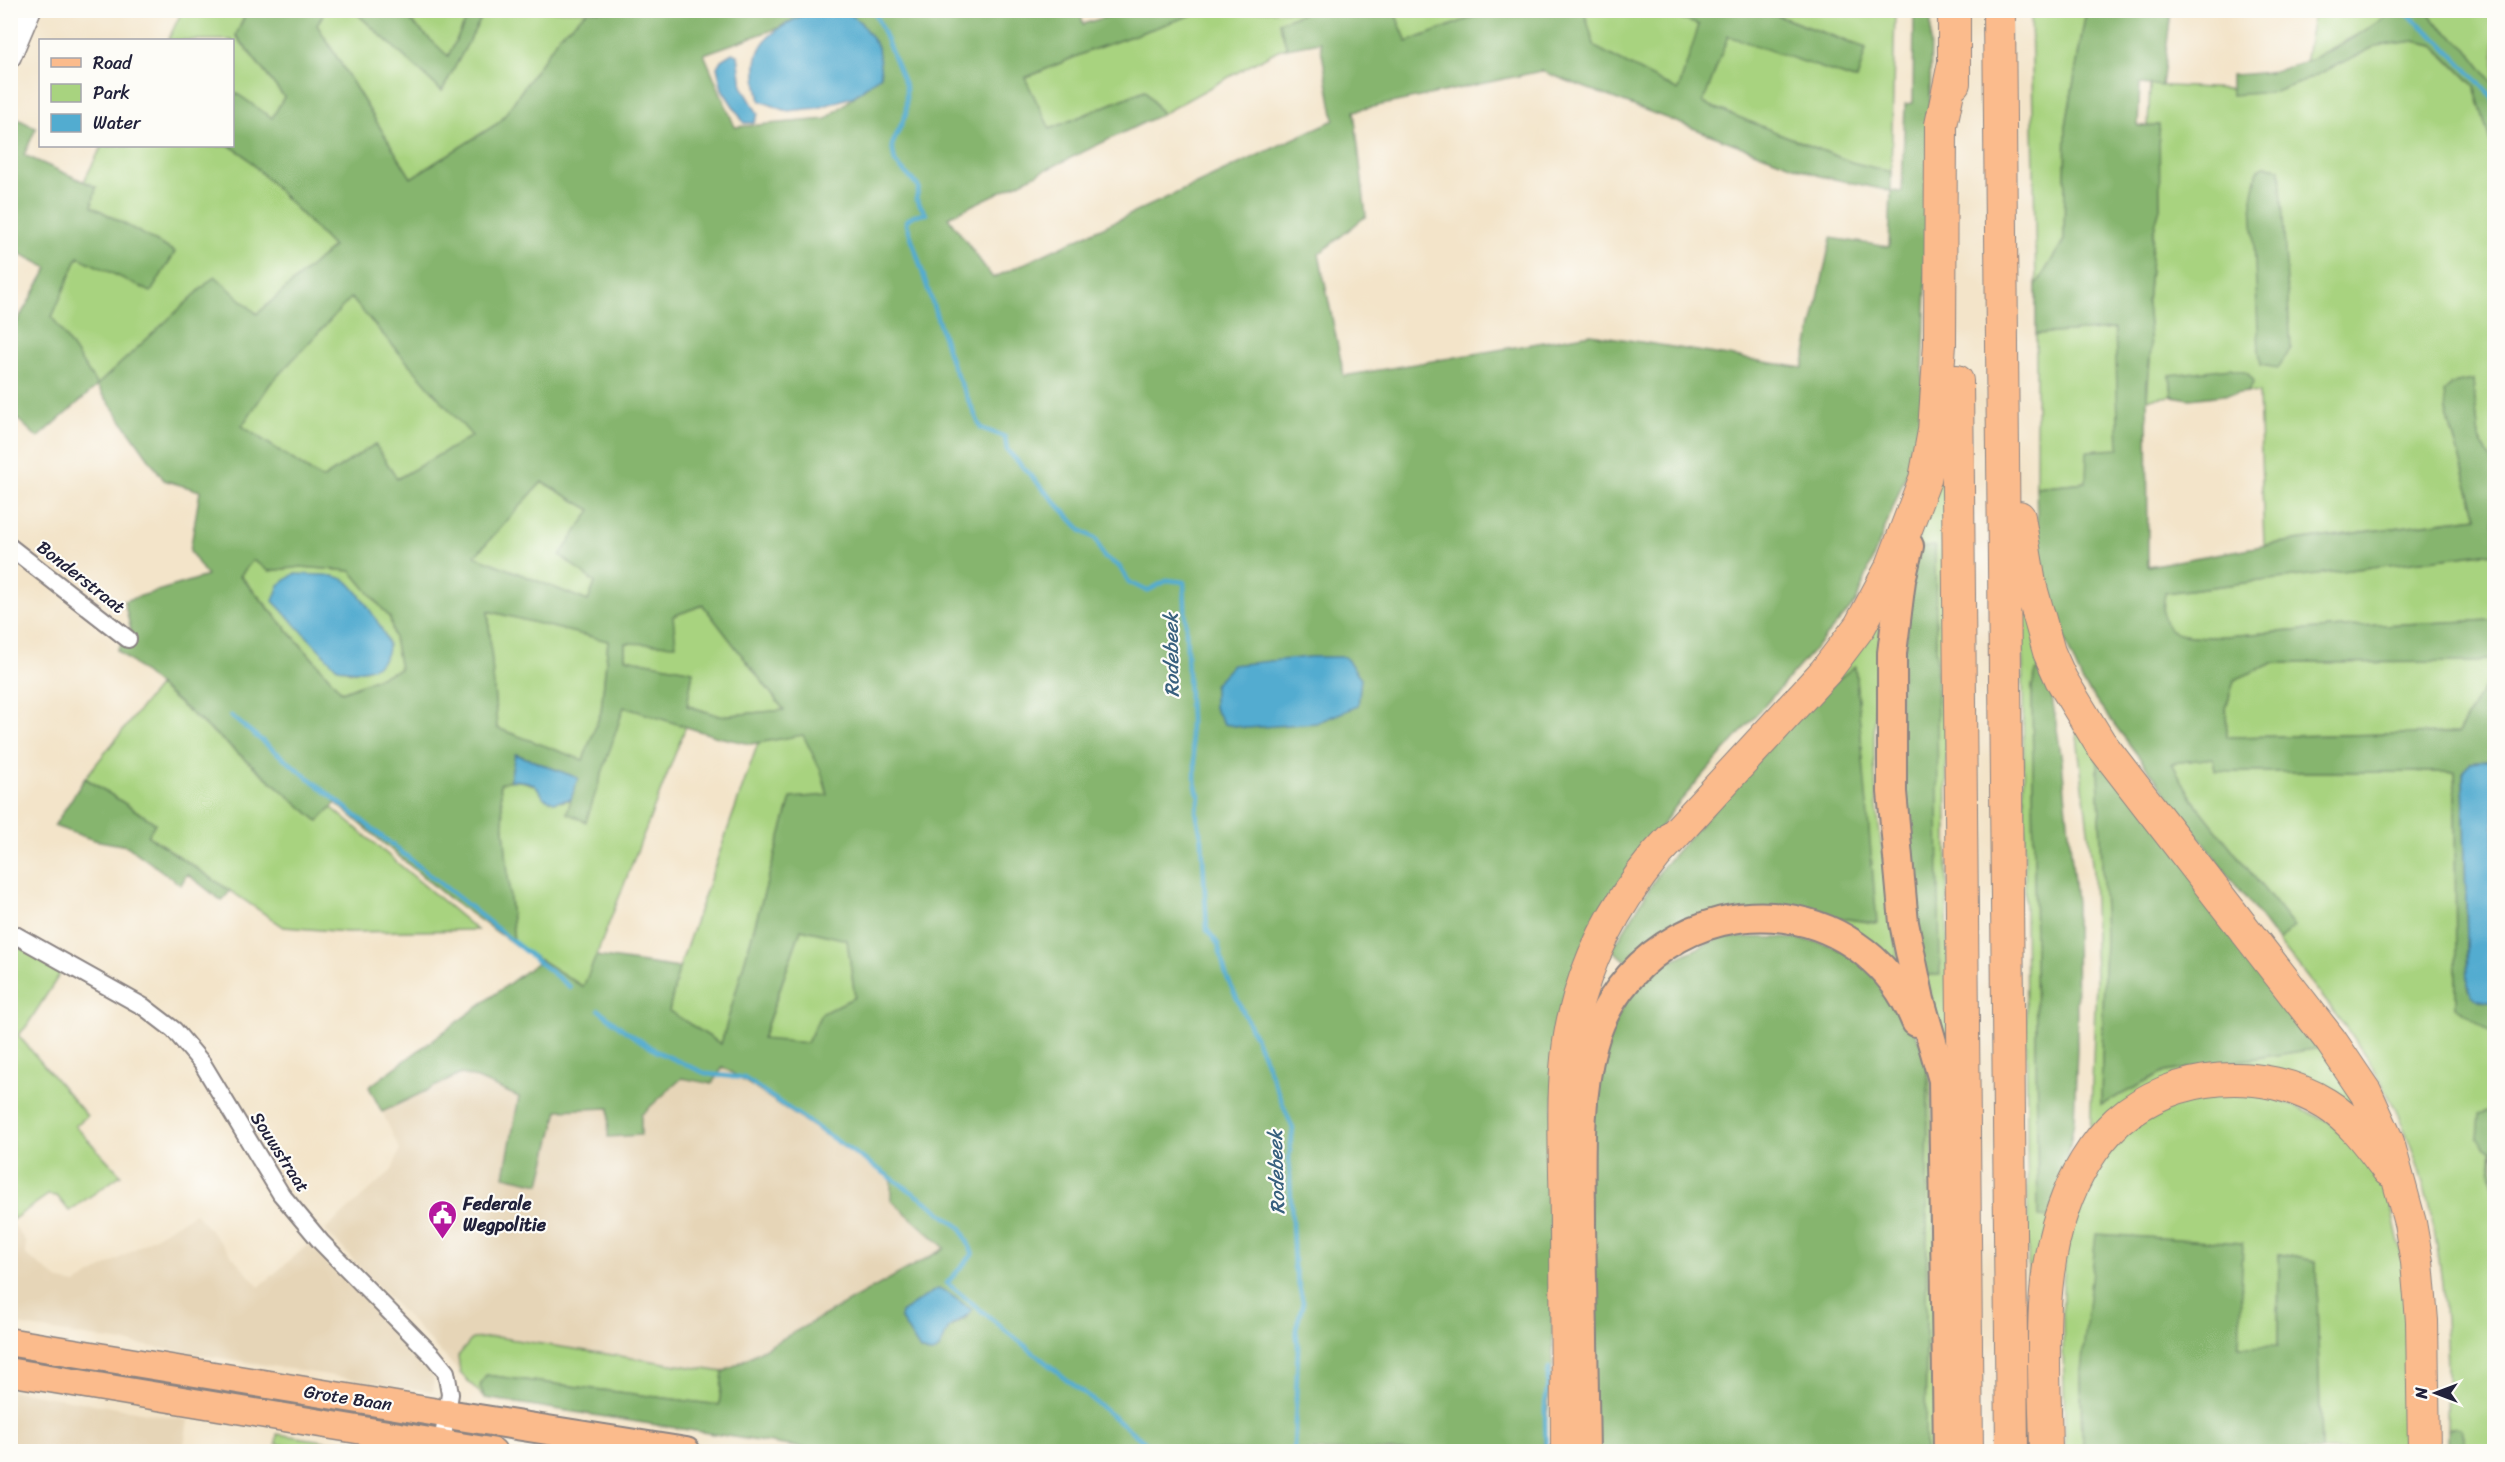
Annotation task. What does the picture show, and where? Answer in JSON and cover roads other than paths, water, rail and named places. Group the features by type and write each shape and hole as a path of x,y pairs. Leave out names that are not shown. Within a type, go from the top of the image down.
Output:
{"highway":[{"path":"1953,10 1967,1452"},
{"path":"1999,10 2012,1452"},
{"path":"1948,1452 1943,1080 1920,1000 1905,923 1892,792 1892,653 1901,580 1934,431 1940,345 1941,125 1954,63"},
{"path":"2003,450 2019,491 2019,518 2030,584 2049,652 2061,679 2100,743 2337,1049 2370,1103 2388,1142 2410,1223 2417,1262 2422,1321 2424,1452"},
{"path":"1568,1452 1565,1136 1567,1060 1573,1021 1596,948 1633,883 1650,862 1825,672 1860,626 1892,566 1925,479"},
{"path":"1585,1452 1581,1163 1585,1092 1592,1045 1610,1002 1626,980 1647,958 1674,939 1734,919 1782,917 1821,926 1839,934 1870,956 1906,1002 1922,1038 1944,1120"},
{"path":"2046,1452 2045,1314 2050,1256 2063,1208 2081,1168 2099,1142 2119,1120 2166,1093 2199,1082 2232,1078 2287,1087 2327,1105 2354,1127 2399,1185"},
{"name":"Grote Baan","path":"447,1414 686,1452"}],"main road":[{"name":"Grote Baan","path":"10,1342 447,1414"},
{"name":"Grote Baan","path":"10,1372 493,1452"}],"street":[{"path":"10,57 30,10"},
{"name":"Bonderstraat","path":"10,547 128,639"},
{"name":"Souwstraat","path":"10,932 144,1007 174,1030 187,1044 202,1064 281,1194 321,1242 446,1372 450,1394 442,1443"}],"water":[{"path":"810,11 846,11 861,23 878,47 881,75 854,96 818,108 787,111 760,101 756,67 762,44 781,28"},
{"path":"732,53 738,55 742,86 758,114 754,123 744,123 722,89 717,67 721,60"},
{"path":"294,574 333,576 350,584 370,610 387,640 388,646 382,661 368,669 351,671 336,667 273,601 279,585"},
{"path":"1310,657 1345,657 1361,678 1358,706 1316,723 1247,728 1224,724 1214,708 1214,685 1232,665"},
{"path":"515,754 578,778 571,799 554,802 544,798 531,783 510,780"},
{"path":"2494,760 2494,1003 2474,997 2468,986 2463,771 2471,763"},
{"path":"937,1289 945,1291 972,1310 949,1328 937,1351 928,1353 920,1350 900,1318 901,1313"}],"waterway":[{"name":"Rodebeek","path":"874,10 906,87 906,114 892,145 895,162 919,187 916,199 926,214 914,215 906,221 952,364 981,428 1005,437 1007,450 1082,531 1096,539 1104,557 1119,566 1129,582 1147,591 1168,580 1184,582 1190,734 1196,785 1200,797 1196,811 1202,840 1207,930 1218,944 1226,975 1260,1048 1293,1129 1289,1157 1294,1266 1303,1302 1296,1329 1298,1346 1294,1452"},
{"path":"2407,14 2441,42 2493,98 2494,104"},
{"path":"231,716 570,987"},
{"path":"599,1010 658,1052 707,1074 744,1078 927,1202 961,1228 973,1254 947,1283 1157,1452"},
{"path":"1546,1452 1545,1408 1549,1369"}],"place":[{"name":"Federale Wegpolitie","path":"442,1240"}]}
